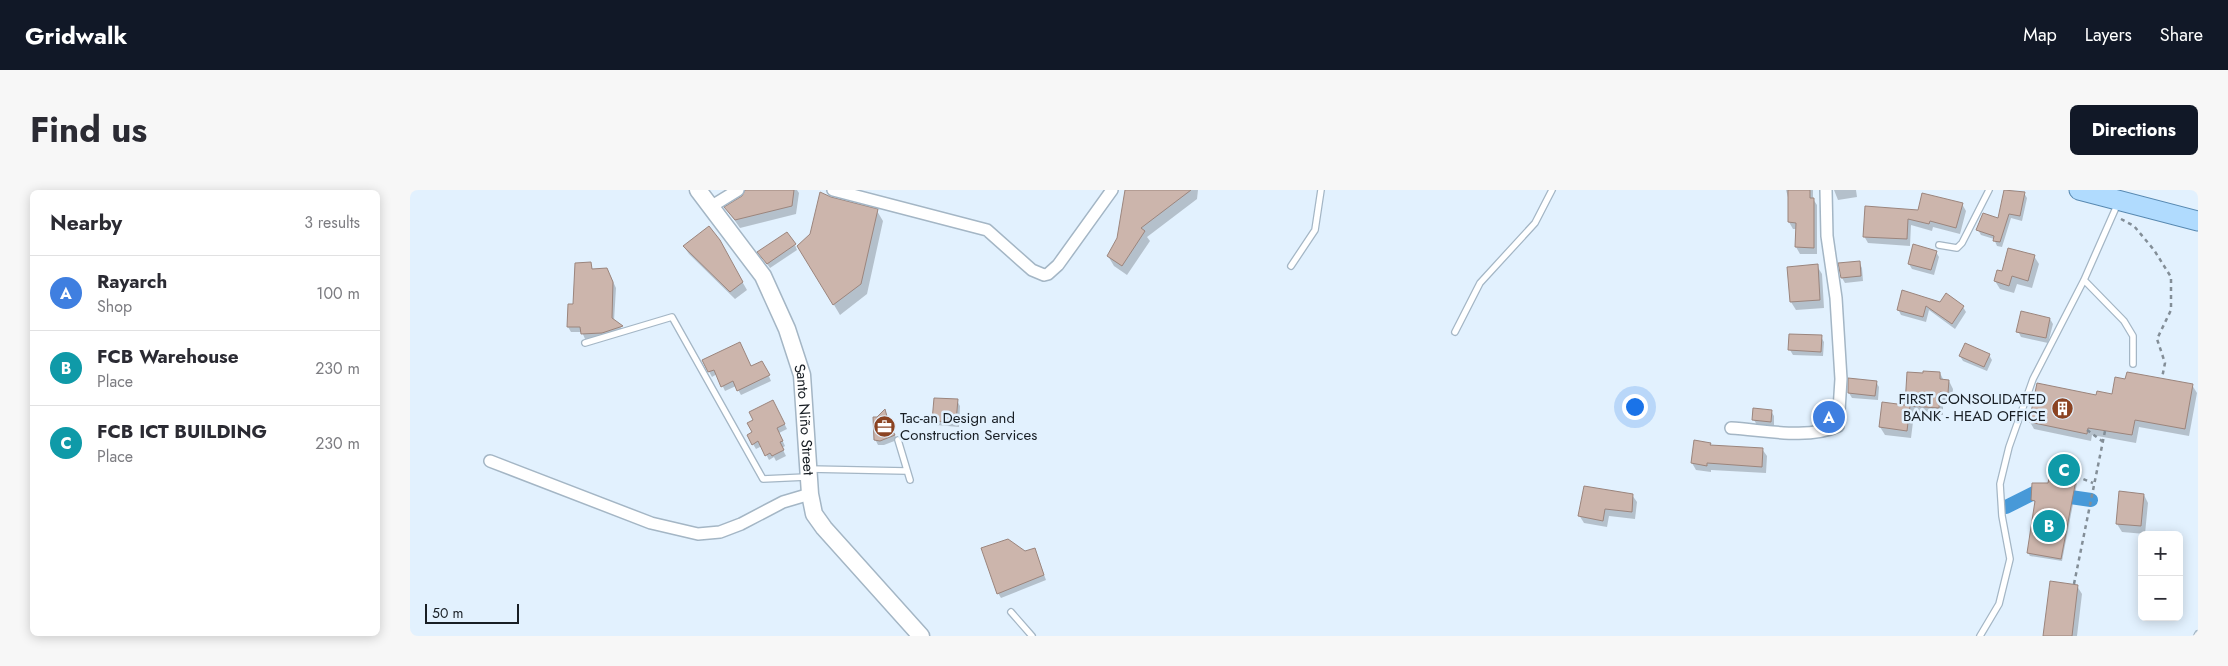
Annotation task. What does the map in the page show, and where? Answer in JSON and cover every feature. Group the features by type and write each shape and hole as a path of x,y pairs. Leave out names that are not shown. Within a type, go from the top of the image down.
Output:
{"main road":[{"name":"Santo Niño Street","path":"698,190 712,206 763,276 787,329 802,375 808,473 814,514 824,528 921,636"},
{"path":"2079,190 2116,208 2198,221"}],"street":[{"path":"712,206 738,190"},
{"path":"833,190 987,230 1032,270 1044,275 1058,266 1112,190"},
{"path":"1730,428 1798,433 1825,432 1838,426 1841,379 1836,298 1827,236 1826,190"},
{"path":"490,462 651,522 698,534 720,532 741,524 783,502 810,494"}],"lane":[{"path":"1291,266 1316,230 1321,190"},
{"path":"1455,332 1480,283 1535,223 1552,190"},
{"path":"1940,244 1957,248 1962,243 1988,190"},
{"path":"1980,636 2000,604 2010,559 2002,516 2000,484 2009,447 2033,379 2084,280 2116,208"},
{"path":"2084,280 2124,321 2133,336 2134,364"},
{"path":"585,343 672,317 763,479 808,473 906,471"},
{"path":"898,440 910,480"},
{"path":"1011,612 1032,636"}],"path":[{"path":"2116,208 2154,250 2171,277 2171,310 2156,339 2165,364 2162,378"},
{"path":"2087,430 2102,441"},
{"path":"2074,584 2105,431"},
{"path":"2076,476 2093,483"}],"building":[{"path":"745,190 794,190 792,206 735,220 724,207 742,196"},
{"path":"1125,190 1191,190 1141,228 1145,231 1122,266 1107,256 1117,238"},
{"path":"1788,190 1810,190 1810,198 1814,198 1814,248 1795,247 1796,223 1788,222"},
{"path":"2004,190 2025,192 2020,216 2009,214 2000,242 1993,241 1994,236 1976,230 1983,213 1998,218"},
{"path":"820,192 831,197 878,209 861,284 833,305 797,246 810,234"},
{"path":"1922,193 1963,203 1956,228 1930,221 1929,224 1908,219 1907,239 1863,237 1865,206 1918,210"},
{"path":"709,226 720,240 743,282 730,292 683,246"},
{"path":"787,232 796,244 767,264 757,252"},
{"path":"1913,244 1937,251 1931,270 1908,264"},
{"path":"2008,248 2035,255 2028,281 2012,276 2009,286 1994,281 1997,270 2002,271"},
{"path":"1860,261 1861,276 1841,278 1838,263"},
{"path":"591,262 592,269 607,268 613,282 612,318 623,326 602,333 581,334 580,327 567,327 568,304 573,304 575,263"},
{"path":"1818,264 1820,300 1790,302 1787,267"},
{"path":"1902,290 1940,302 1946,293 1964,306 1952,324 1926,306 1923,317 1897,310"},
{"path":"2021,311 2050,318 2046,338 2016,332"},
{"path":"1789,334 1822,335 1821,352 1788,350"},
{"path":"740,342 751,366 762,361 770,375 737,391 733,381 721,387 714,370 708,372 702,360"},
{"path":"1965,343 1990,354 1984,367 1959,356"},
{"path":"1923,371 1940,372 1940,379 1949,380 1948,393 1940,392 1939,408 1910,406 1907,431 1879,427 1882,402 1905,405 1907,372 1923,373"},
{"path":"2127,372 2193,384 2185,429 2135,420 2132,435 2088,428 2087,434 2029,422 2037,383 2096,395 2097,391 2112,394 2115,377 2125,379"},
{"path":"1848,378 1877,381 1875,396 1848,393"},
{"path":"934,398 958,399 956,422 932,421"},
{"path":"773,400 785,424 777,428 783,441 780,442 784,450 772,456 770,453 765,456 758,441 752,445 747,435 752,432 747,423 753,420 749,412"},
{"path":"1753,408 1772,410 1771,422 1752,420"},
{"path":"885,409 889,424 895,435 880,441 874,440 873,417 877,417"},
{"path":"1694,440 1711,443 1710,445 1763,448 1762,467 1707,463 1707,466 1691,463"},
{"path":"2053,458 2079,464 2061,559 2027,553 2035,501 2031,500 2032,483 2048,483"},
{"path":"1584,486 1633,494 1632,512 1605,509 1603,521 1578,516"},
{"path":"2119,491 2144,494 2141,526 2116,524"},
{"path":"1008,539 1025,551 1035,548 1044,575 997,594 981,548"},
{"path":"2050,581 2078,585 2072,636 2043,636"}],"waterway":[{"path":"2006,507 2036,492 2091,500"}],"place":[{"name":"FIRST CONSOLIDATED BANK - HEAD OFFICE","path":"2062,408"},
{"name":"Rayarch","path":"1829,417"},
{"name":"Tac-an Design and Construction Services","path":"884,427"},
{"name":"FCB ICT BUILDING","path":"2064,470"},
{"name":"FCB Warehouse","path":"2049,526"}]}
